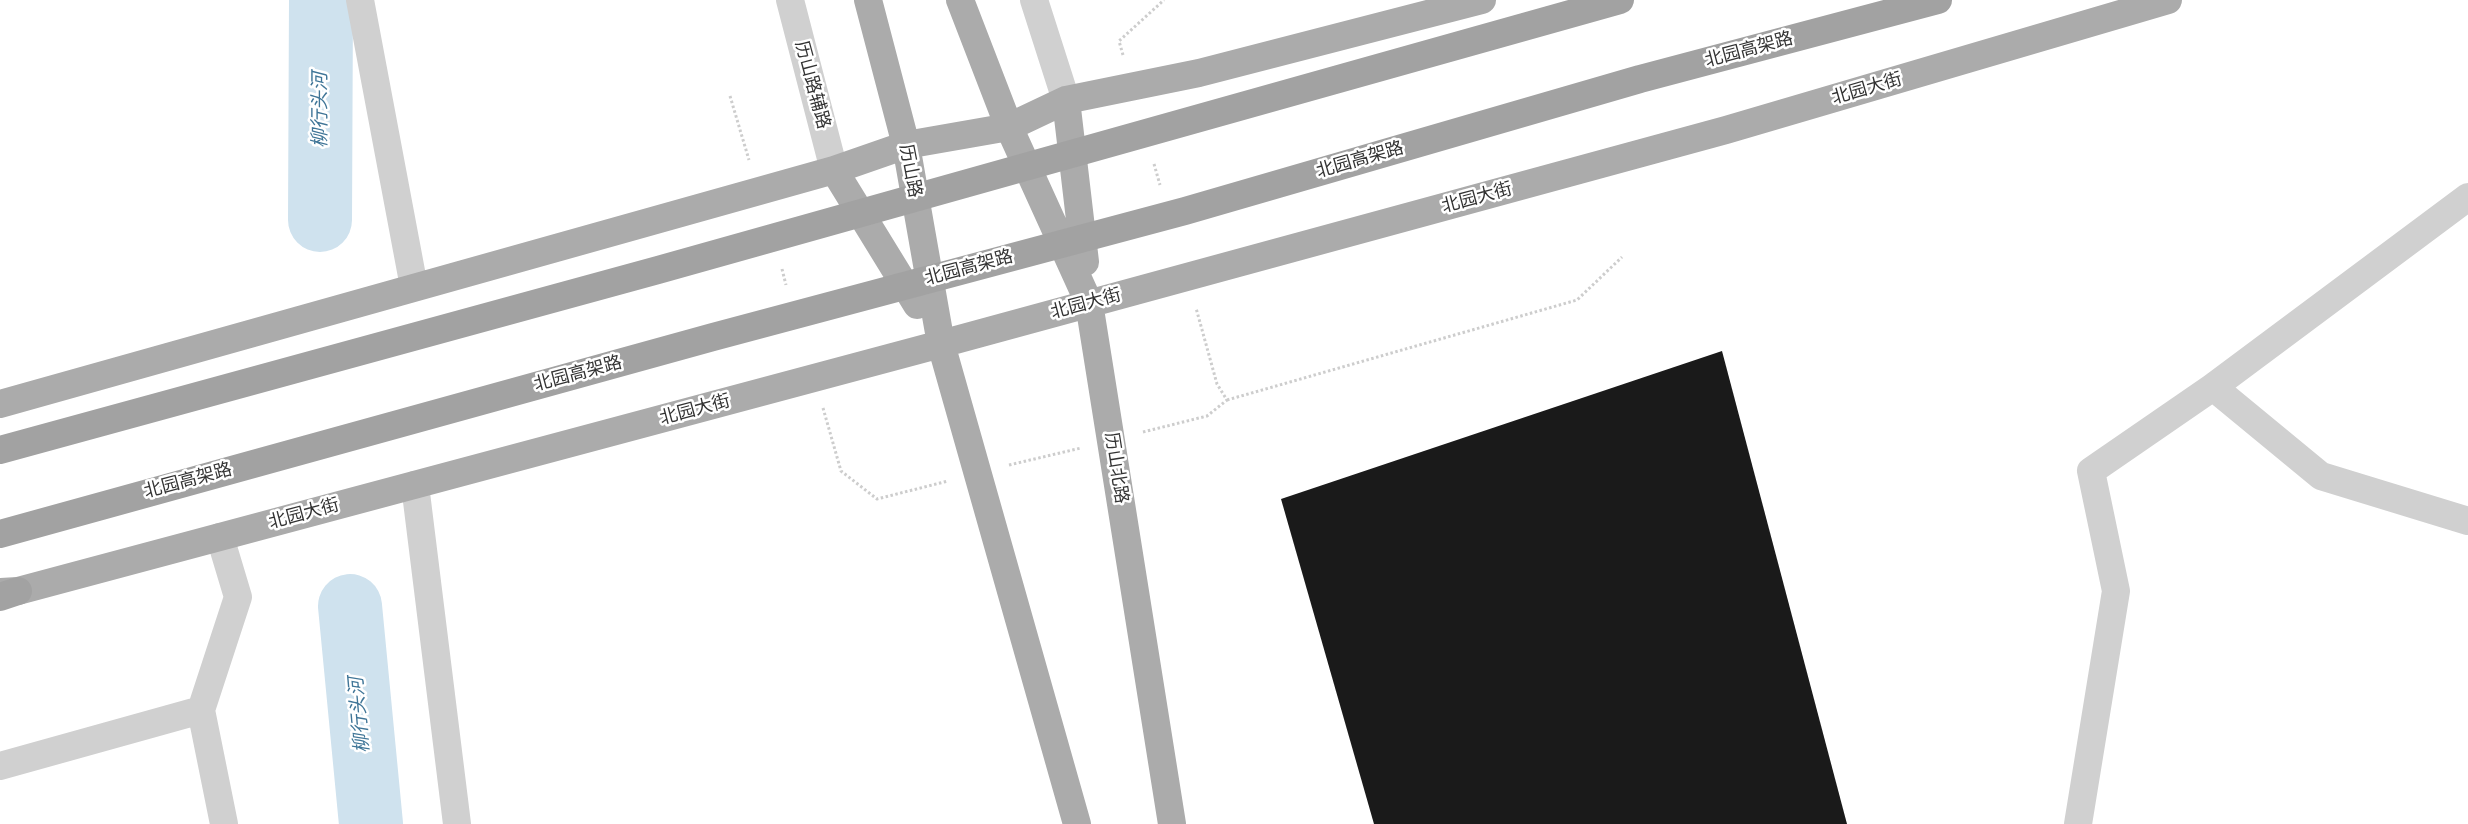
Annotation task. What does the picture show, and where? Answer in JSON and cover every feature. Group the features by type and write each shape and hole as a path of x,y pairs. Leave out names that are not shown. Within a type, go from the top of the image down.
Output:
{"highway":[{"path":"0,450 658,270 1620,0"},
{"name":"北园高架路","path":"0,534 723,334 1184,211 1640,80 1938,0"}],"main road":[{"name":"历山路","path":"868,0 906,145 941,344"},
{"path":"960,0 1009,127"},
{"path":"0,404 834,170 906,145 1009,127 1066,100 1200,73 1482,0"},
{"name":"北园大街","path":"6,593 941,344 1726,130 2168,0"},
{"path":"1066,100 1089,303"},
{"name":"历山北路","path":"1009,127 1089,303 1172,824"},
{"path":"834,170 941,344 1078,824"}],"street":[{"path":"360,0 414,287"},
{"name":"历山路辅路","path":"790,0 834,170"},
{"path":"1034,0 1066,100"},
{"path":"2078,824 2116,591 2091,471 2213,387 2468,197"},
{"path":"2213,387 2321,476 2468,521"},
{"path":"415,485 457,824"},
{"path":"219,823 201,710 238,597 220,537"},
{"path":"0,766 201,710"}],"path":[{"path":"841,471 876,499 1207,416 1227,400 1577,300 1622,257"},
{"path":"1217,384 1227,400"}],"building":[{"path":"1722,351 1847,824 1374,824 1281,499"}],"waterway":[{"name":"柳行头河","path":"320,220 321,0"},
{"name":"柳行头河","path":"350,606 371,824"}]}
